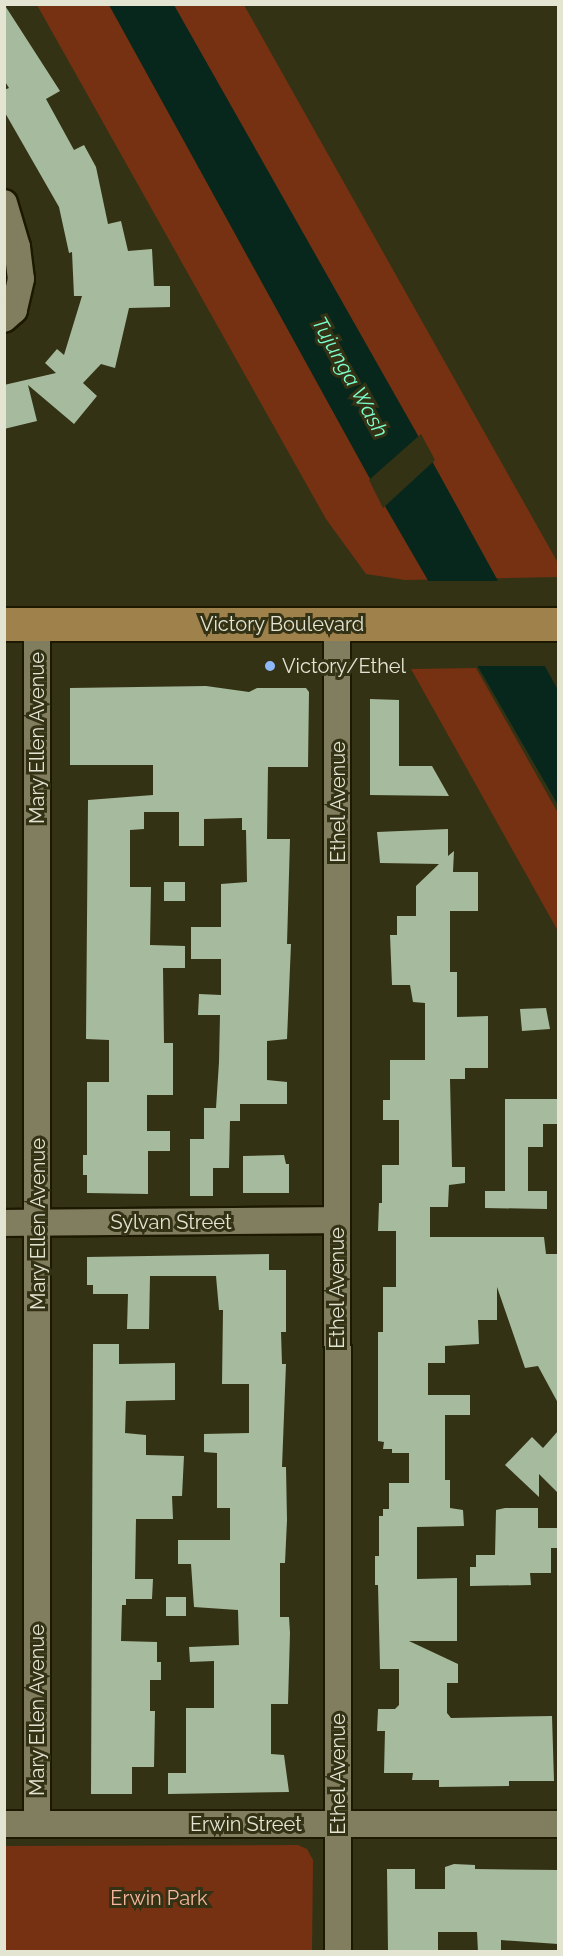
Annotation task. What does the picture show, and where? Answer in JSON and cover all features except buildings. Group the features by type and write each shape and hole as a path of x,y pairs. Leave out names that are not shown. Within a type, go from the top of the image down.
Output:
{"main road":[{"name":"Victory Boulevard","path":"4,624 557,624"}],"street":[{"path":"4,203 18,246 21,279 14,310 4,320"},
{"name":"Mary Ellen Avenue","path":"37,624 37,1824"},
{"name":"Ethel Avenue","path":"337,625 338,1952"},
{"name":"Sylvan Street","path":"4,1223 337,1220"},
{"name":"Erwin Street","path":"4,1824 558,1824"}],"green space":[{"path":"37,5 244,5 558,563 558,577 405,580 366,574 326,519"},
{"path":"476,668 558,813 558,931 411,669"},
{"name":"Erwin Park","path":"298,1845 307,1849 313,1860 312,1951 5,1951 5,1846"}],"water":[{"name":"Tujunga Wash","path":"109,5 174,5 416,432 558,690 558,805 386,508"}],"pier":[{"path":"421,434 435,460 383,508 369,480"},
{"path":"425,581 502,581 549,666 474,666"}],"place":[{"name":"Victory/Ethel","path":"270,666"}]}
